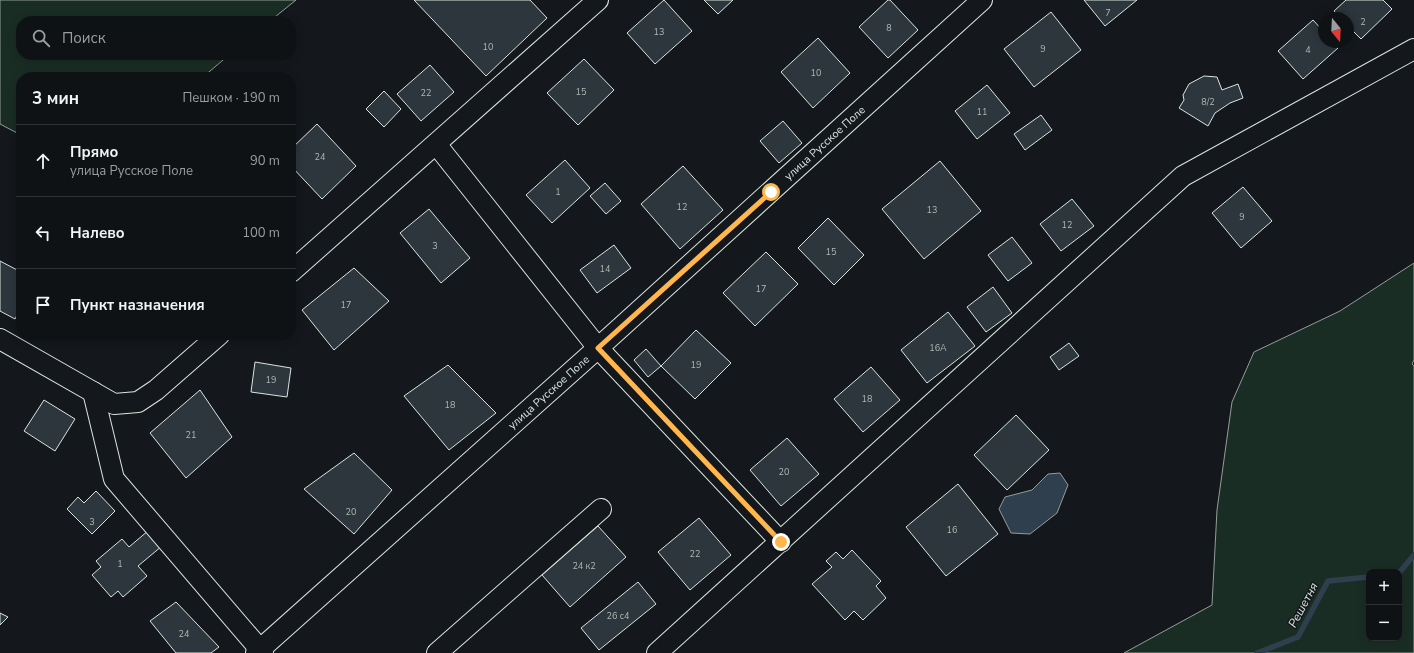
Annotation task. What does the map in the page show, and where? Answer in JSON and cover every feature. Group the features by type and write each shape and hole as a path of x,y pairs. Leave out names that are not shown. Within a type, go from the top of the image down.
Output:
{"street":[{"path":"296,268 598,0"},
{"name":"улица Русское Поле","path":"260,652 982,0"},
{"path":"657,653 1183,176 1414,49"},
{"path":"436,144 598,348 781,542"},
{"path":"0,339 114,404 138,402 156,390 213,340"},
{"path":"93,392 114,479 260,652"},
{"path":"437,653 600,509"}],"green space":[{"path":"0,0 296,0 276,16 16,16 16,60 223,60 209,72 16,72 16,132 0,124"},
{"path":"1414,263 1414,360 1412,364 1414,366 1414,653 1124,653 1212,605 1217,510 1232,402 1254,352 1340,311"}],"water":[{"path":"1060,473 1068,485 1057,513 1030,534 1011,533 999,509 1005,497 1032,490 1048,474"}],"building":[{"path":"414,0 530,0 547,18 486,76"},
{"path":"664,0 692,31 655,64 627,33"},
{"path":"704,0 733,0 718,14"},
{"path":"888,0 890,0 918,30 888,58 859,27"},
{"path":"1084,0 1137,0 1105,26"},
{"path":"1346,0 1383,0 1392,9 1361,39 1354,32 1354,12 1334,11"},
{"path":"1051,12 1081,50 1034,87 1004,49"},
{"path":"1313,20 1318,25 1318,48 1338,48 1303,79 1278,51"},
{"path":"818,38 850,73 813,108 781,72"},
{"path":"584,59 614,90 578,125 547,93"},
{"path":"430,65 454,92 421,121 397,94"},
{"path":"1204,76 1217,77 1222,90 1238,84 1243,98 1230,103 1215,113 1208,126 1179,108 1184,100 1183,95 1189,84"},
{"path":"987,85 1010,113 977,139 955,111"},
{"path":"384,91 401,109 384,127 366,109"},
{"path":"1041,115 1052,130 1025,150 1014,134"},
{"path":"783,121 802,143 779,163 760,141"},
{"path":"317,124 356,166 322,199 296,171 296,144"},
{"path":"565,160 590,188 552,223 526,195"},
{"path":"940,161 981,211 924,259 882,209"},
{"path":"683,166 723,210 680,249 641,204"},
{"path":"605,183 621,201 606,214 590,196"},
{"path":"1243,187 1272,221 1241,248 1212,213"},
{"path":"1072,199 1094,226 1061,251 1040,224"},
{"path":"429,209 470,258 441,283 400,233"},
{"path":"828,218 864,255 834,285 798,248"},
{"path":"1012,237 1032,263 1008,281 988,255"},
{"path":"614,245 631,268 597,293 580,270"},
{"path":"766,252 798,284 755,326 723,293"},
{"path":"0,261 16,269 16,317 15,319 0,311"},
{"path":"354,268 389,301 334,350 302,310"},
{"path":"993,287 1012,313 986,332 967,307"},
{"path":"948,312 975,346 927,383 901,350"},
{"path":"696,330 731,363 695,399 661,366"},
{"path":"1069,343 1079,356 1059,370 1050,357"},
{"path":"646,349 661,366 648,377 634,360"},
{"path":"255,362 291,368 287,397 251,392"},
{"path":"448,365 496,413 449,450 404,396"},
{"path":"871,367 900,400 863,432 834,399"},
{"path":"200,390 232,437 186,478 150,433"},
{"path":"44,400 75,419 55,451 24,431"},
{"path":"1016,415 1049,450 1007,490 974,455"},
{"path":"787,438 819,474 781,506 750,470"},
{"path":"354,453 392,490 354,534 304,489"},
{"path":"958,484 998,534 946,576 906,527"},
{"path":"96,491 115,511 92,534 67,509 78,497 84,503"},
{"path":"699,518 731,555 690,590 658,552"},
{"path":"598,526 626,557 570,607 542,575"},
{"path":"149,530 162,546 138,566 147,576 123,597 118,591 111,597 92,575 101,567 96,561 122,539 129,547"},
{"path":"852,550 881,581 876,586 886,598 863,620 854,611 845,620 812,584 832,567 826,561 836,552 843,559"},
{"path":"638,582 656,604 599,650 581,628"},
{"path":"176,602 219,647 211,653 176,653 150,621"},
{"path":"0,613 8,617 0,625"}],"waterway":[{"name":"Решетня","path":"1402,569 1414,555"},
{"name":"Решетня","path":"1257,653 1298,637 1328,581 1366,577"}],"route":[{"path":"771,192 598,348 781,542"}]}
